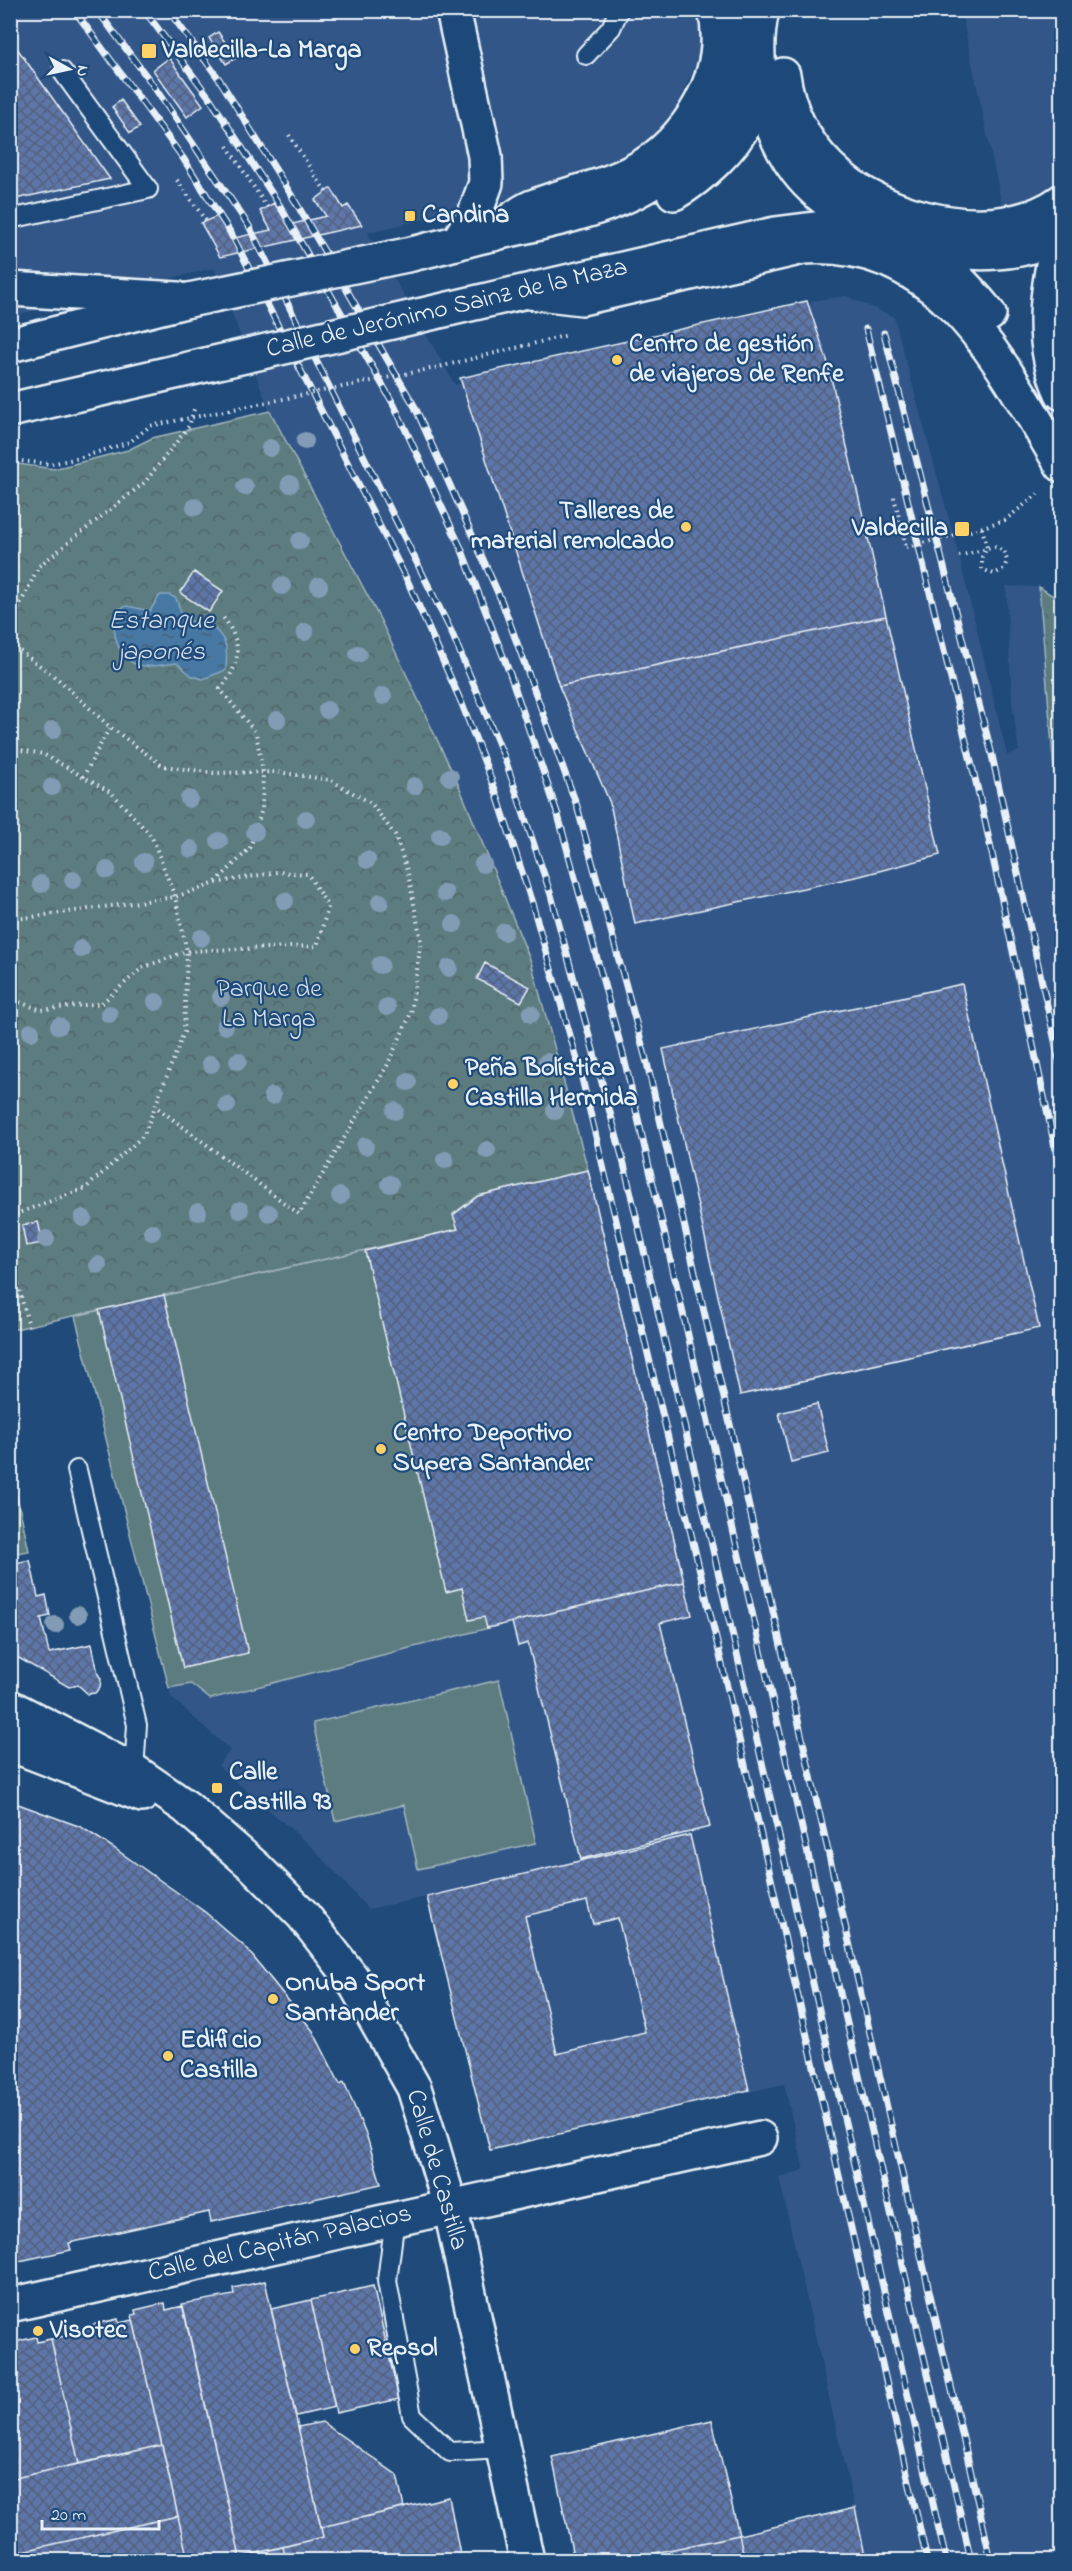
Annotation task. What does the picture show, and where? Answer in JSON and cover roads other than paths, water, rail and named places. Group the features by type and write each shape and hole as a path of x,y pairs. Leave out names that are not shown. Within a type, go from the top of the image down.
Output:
{"main road":[{"path":"453,10 485,156 486,183 474,216 457,243"},
{"name":"Calle de Jerónimo Sainz de la Maza","path":"10,345 189,300 407,255 493,234 532,206 615,180 636,170 671,143 695,113 711,81 718,42 715,10"},
{"path":"741,10 750,51 777,136 788,157 810,185 837,206 900,237 947,251 980,254 1014,252 1035,246 1061,229"},
{"path":"750,51 762,10"},
{"path":"784,10 781,29 783,78 798,124 811,146 830,168 865,194 900,237"},
{"name":"Calle de Jerónimo Sainz de la Maza","path":"493,234 531,242 635,212 678,190 718,156 740,130 753,98 750,51"},
{"path":"529,291 582,298 773,252 827,245 863,250 947,223 991,225 1031,219 1062,201"},
{"path":"529,291 576,261 759,218 837,206"},
{"name":"Calle de Jerónimo Sainz de la Maza","path":"10,410 729,243 810,228 850,227 900,237 934,255 953,272 1003,332 1013,348 1062,463"},
{"path":"1061,229 1048,289 1047,324 1052,365 1062,393"},
{"path":"10,289 189,300"},
{"name":"Calle de Castilla","path":"10,1707 134,1771 211,1829 303,1915 352,1978 414,2088 450,2206 527,2560"},
{"path":"10,1744 152,1800 211,1829"},
{"name":"Calle del Capitán Palacios","path":"10,2306 760,2138"}],"lane":[{"path":"586,55 611,28 619,10"},
{"path":"10,219 148,189 62,71"},
{"path":"77,1470 137,1725 134,1771"},
{"path":"395,2218 387,2282 412,2416 450,2452 503,2449"}],"water":[{"name":"Estanque japonés","path":"160,595 176,598 183,618 193,622 208,622 219,633 226,648 226,670 203,679 192,676 177,663 144,666 127,659 115,636 116,610 127,606 150,611"}],"railway":[{"path":"74,10 183,158 232,235 408,582 462,704 496,792 532,903 580,1070 715,1634 927,2560"},
{"path":"97,10 150,81 249,226 451,631 505,759 551,895 624,1164 946,2560"},
{"path":"144,10 209,97 280,206 394,405 461,548 510,674 558,815 624,1058 971,2560"},
{"path":"168,10 219,79 295,201 415,407 502,602 577,806 647,1063 991,2560"},
{"path":"866,329 982,807 1062,1180"},
{"path":"884,333 991,751 1062,1073"}],"place":[{"name":"Valdecilla-La Marga","path":"149,51"},
{"name":"Candina","path":"410,216"},
{"name":"Centro de gestión de viajeros de Renfe","path":"617,360"},
{"name":"Talleres de material remolcado","path":"686,527"},
{"name":"Valdecilla","path":"962,529"},
{"name":"Peña Bolística Castilla Hermida","path":"453,1084"},
{"name":"Centro Deportivo Supera Santander","path":"381,1449"},
{"name":"Calle Castilla 93","path":"217,1788"},
{"name":"Onuba Sport Santander","path":"273,1999"},
{"name":"Edificio Castilla","path":"168,2056"},
{"name":"Visotec","path":"38,2331"},
{"name":"Repsol","path":"355,2349"}],"park label":[{"name":"Parque de La Marga","path":"269,1005"}]}
